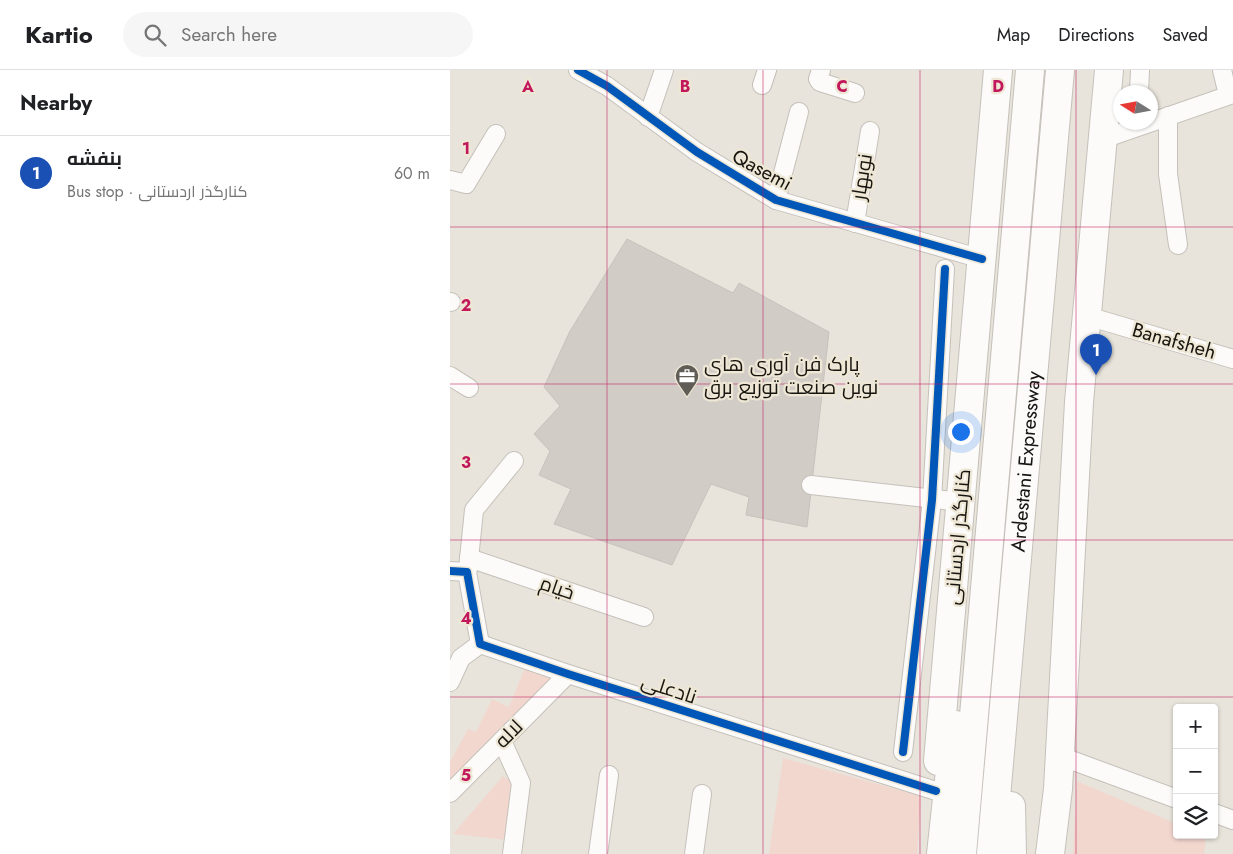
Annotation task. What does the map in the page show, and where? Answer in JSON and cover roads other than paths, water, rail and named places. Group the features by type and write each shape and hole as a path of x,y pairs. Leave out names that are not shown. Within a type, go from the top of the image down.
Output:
{"main road":[{"name":"کنارگذر اردستانی","path":"930,854 998,70"},
{"name":"Ardestani Expressway","path":"962,854 1030,70"},
{"name":"Ardestani Expressway","path":"991,854 1060,70"},
{"path":"1050,854 1058,789 1078,412 1109,70"},
{"path":"941,854 966,624 1012,282"},
{"path":"1010,634 1012,854"}],"street":[{"name":"Qasemi","path":"578,70 607,86 697,152 776,200 982,259"},
{"path":"648,117 664,70"},
{"path":"821,70 818,79 820,82 854,93"},
{"path":"1139,85 1140,70"},
{"path":"1158,119 1230,95 1222,70"},
{"path":"776,200 799,112"},
{"path":"1168,116 1168,174 1178,245"},
{"name":"نوبهار","path":"855,223 870,130"},
{"path":"1103,139 1125,130"},
{"path":"450,180 466,184 496,134"},
{"path":"903,752 932,500 945,269"},
{"name":"Banafsheh","path":"1087,316 1233,359"},
{"path":"450,376 469,388"},
{"path":"450,682 461,658 480,644 462,567 474,510 514,461"},
{"path":"811,485 961,502"},
{"name":"خیام","path":"462,567 644,617"},
{"name":"نادعلی","path":"480,644 568,674 936,790"},
{"name":"لاله","path":"450,793 568,674"},
{"path":"502,741 521,784 512,854"},
{"path":"1060,756 1173,798"},
{"path":"598,854 609,775"},
{"path":"694,854 702,794"},
{"path":"1218,814 1233,820"}],"place":[{"name":"بنفشه","path":"1096,375"},
{"name":"پارک فن آوری های نوین صنعت توزیع برق","path":"687,397"}]}
